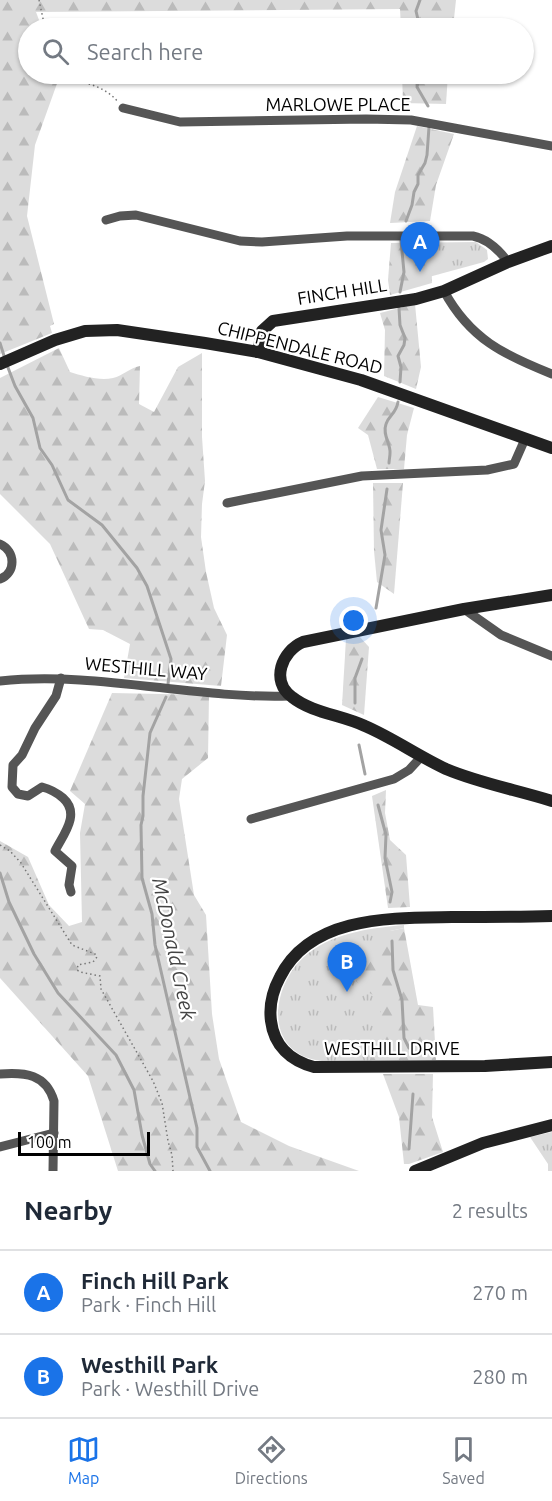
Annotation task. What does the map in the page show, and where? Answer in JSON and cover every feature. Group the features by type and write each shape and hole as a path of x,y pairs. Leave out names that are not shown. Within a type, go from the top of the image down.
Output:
{"street":[{"name":"MARLOWE PLACE","path":"123,108 180,122 411,120 552,146"},
{"path":"106,220 136,215 240,241 262,242 347,236 473,237 482,238 501,252 508,262"},
{"name":"FINCH HILL","path":"258,352 262,331 273,321 416,299 444,291 508,262 552,246"},
{"path":"444,291 459,315 490,345 508,357 552,374"},
{"name":"CHIPPENDALE ROAD","path":"0,363 54,340 85,331 117,330 258,352 361,380 552,448"},
{"path":"227,503 362,476 495,469 514,464 525,440"},
{"path":"0,544 8,549 12,563 10,572 0,579"},
{"path":"552,595 464,609 312,639 294,646 287,652 282,663 281,676 289,696 301,704 365,726 387,736 421,757 462,774 552,801"},
{"path":"464,609 501,635 552,656"},
{"path":"61,678 56,696 35,728 22,755 13,765 11,780 12,787 18,794 28,796 42,787 51,789 67,802 72,811 55,851 72,866 69,885 71,892"},
{"name":"WESTHILL WAY","path":"0,681 61,678 246,696 289,696"},
{"path":"251,819 394,779 409,770 421,757"},
{"name":"WESTHILL DRIVE","path":"552,916 384,919 356,924 330,933 306,946 288,964 274,991 271,1017 274,1035 284,1051 300,1062 314,1067 485,1066 552,1062"},
{"path":"0,1074 27,1073 46,1085 54,1101 53,1171"},
{"path":"415,1171 483,1143 552,1125"},
{"path":"0,1147 54,1133"}],"path":[{"path":"39,0 43,18"},
{"path":"90,84 113,96 123,108"},
{"path":"0,845 10,850 21,863 72,945 95,954 97,957 93,962 78,965 77,970 100,976 101,989 153,1081 162,1103 173,1171"}],"green space":[{"path":"0,0 456,0 454,18 400,18 400,9 36,12 38,18 18,18 18,84 57,84 35,145 27,216 54,324 50,326 52,333 0,354"},
{"path":"402,84 447,84 446,104 403,103"},
{"path":"417,126 454,134 436,185 430,221 390,223 395,192"},
{"path":"476,242 487,250 488,259 484,262 392,287 391,243"},
{"path":"391,243 431,243 432,283 390,295 388,280"},
{"path":"415,304 421,367 416,389 384,376 385,330 380,313"},
{"path":"59,348 70,372 86,376 102,379 113,378 140,366 139,404 154,412 178,367 202,353 202,437 205,481 201,537 214,608 227,635 221,686 124,678 130,644 103,630 89,629 50,544 0,494 0,378"},
{"path":"378,397 414,408 407,435 404,469 377,469 368,435 358,428"},
{"path":"373,483 403,483 394,594 377,582"},
{"path":"359,636 369,647 364,715 342,705 346,639"},
{"path":"112,693 209,695 208,758 182,779 179,799 194,895 206,915 212,1014 219,1059 241,1122 289,1146 359,1171 118,1171 88,1076 0,978 0,841 28,857 49,905 69,926 82,922 80,833 85,804 70,791"},
{"path":"386,790 385,813 390,840 406,855 410,907 388,908 372,796"},
{"path":"404,925 404,928 390,931 436,1060 322,1061 302,1055 288,1045 281,1031 278,1014 280,997 297,964 320,945 343,935"},
{"path":"404,928 418,1005 433,1007 436,1060 371,1060 382,1005 380,999 366,991 356,981 356,972 363,955 376,949 383,936 390,931"},
{"path":"383,1074 433,1074 432,1117 443,1152 404,1164 399,1117"},
{"path":"552,1132 552,1171 548,1171 548,1164 530,1137"}],"waterway":[{"path":"418,18 416,11 420,0"},
{"path":"418,84 417,87 428,106"},
{"path":"406,221 418,184 418,175 427,155 429,127"},
{"path":"400,292 404,272 401,241"},
{"path":"399,308 400,325 405,338 398,356 401,367 400,382"},
{"name":"McDonald Creek","path":"0,343 5,359"},
{"name":"McDonald Creek","path":"7,365 15,386 33,418 40,448 52,465 68,500 102,525 137,568 147,586 171,659 168,684"},
{"path":"389,463 390,450 385,428 398,402"},
{"path":"376,608 385,555 381,530 387,489"},
{"path":"355,703 355,678 362,659"},
{"name":"McDonald Creek","path":"166,697 150,733 141,825 142,878 152,914 155,945 197,1128 197,1147 210,1171"},
{"path":"359,745 365,774"},
{"path":"378,805 386,835 385,858 392,892 390,902"},
{"path":"0,873 9,902 34,954 58,993 116,1055 134,1090 142,1135 150,1164 155,1171"},
{"path":"392,941 393,970 402,1000 404,1038 409,1048"},
{"path":"409,1149 413,1094"}],"place":[{"name":"Finch Hill Park","path":"420,272"},
{"name":"Westhill Park","path":"347,992"}]}
